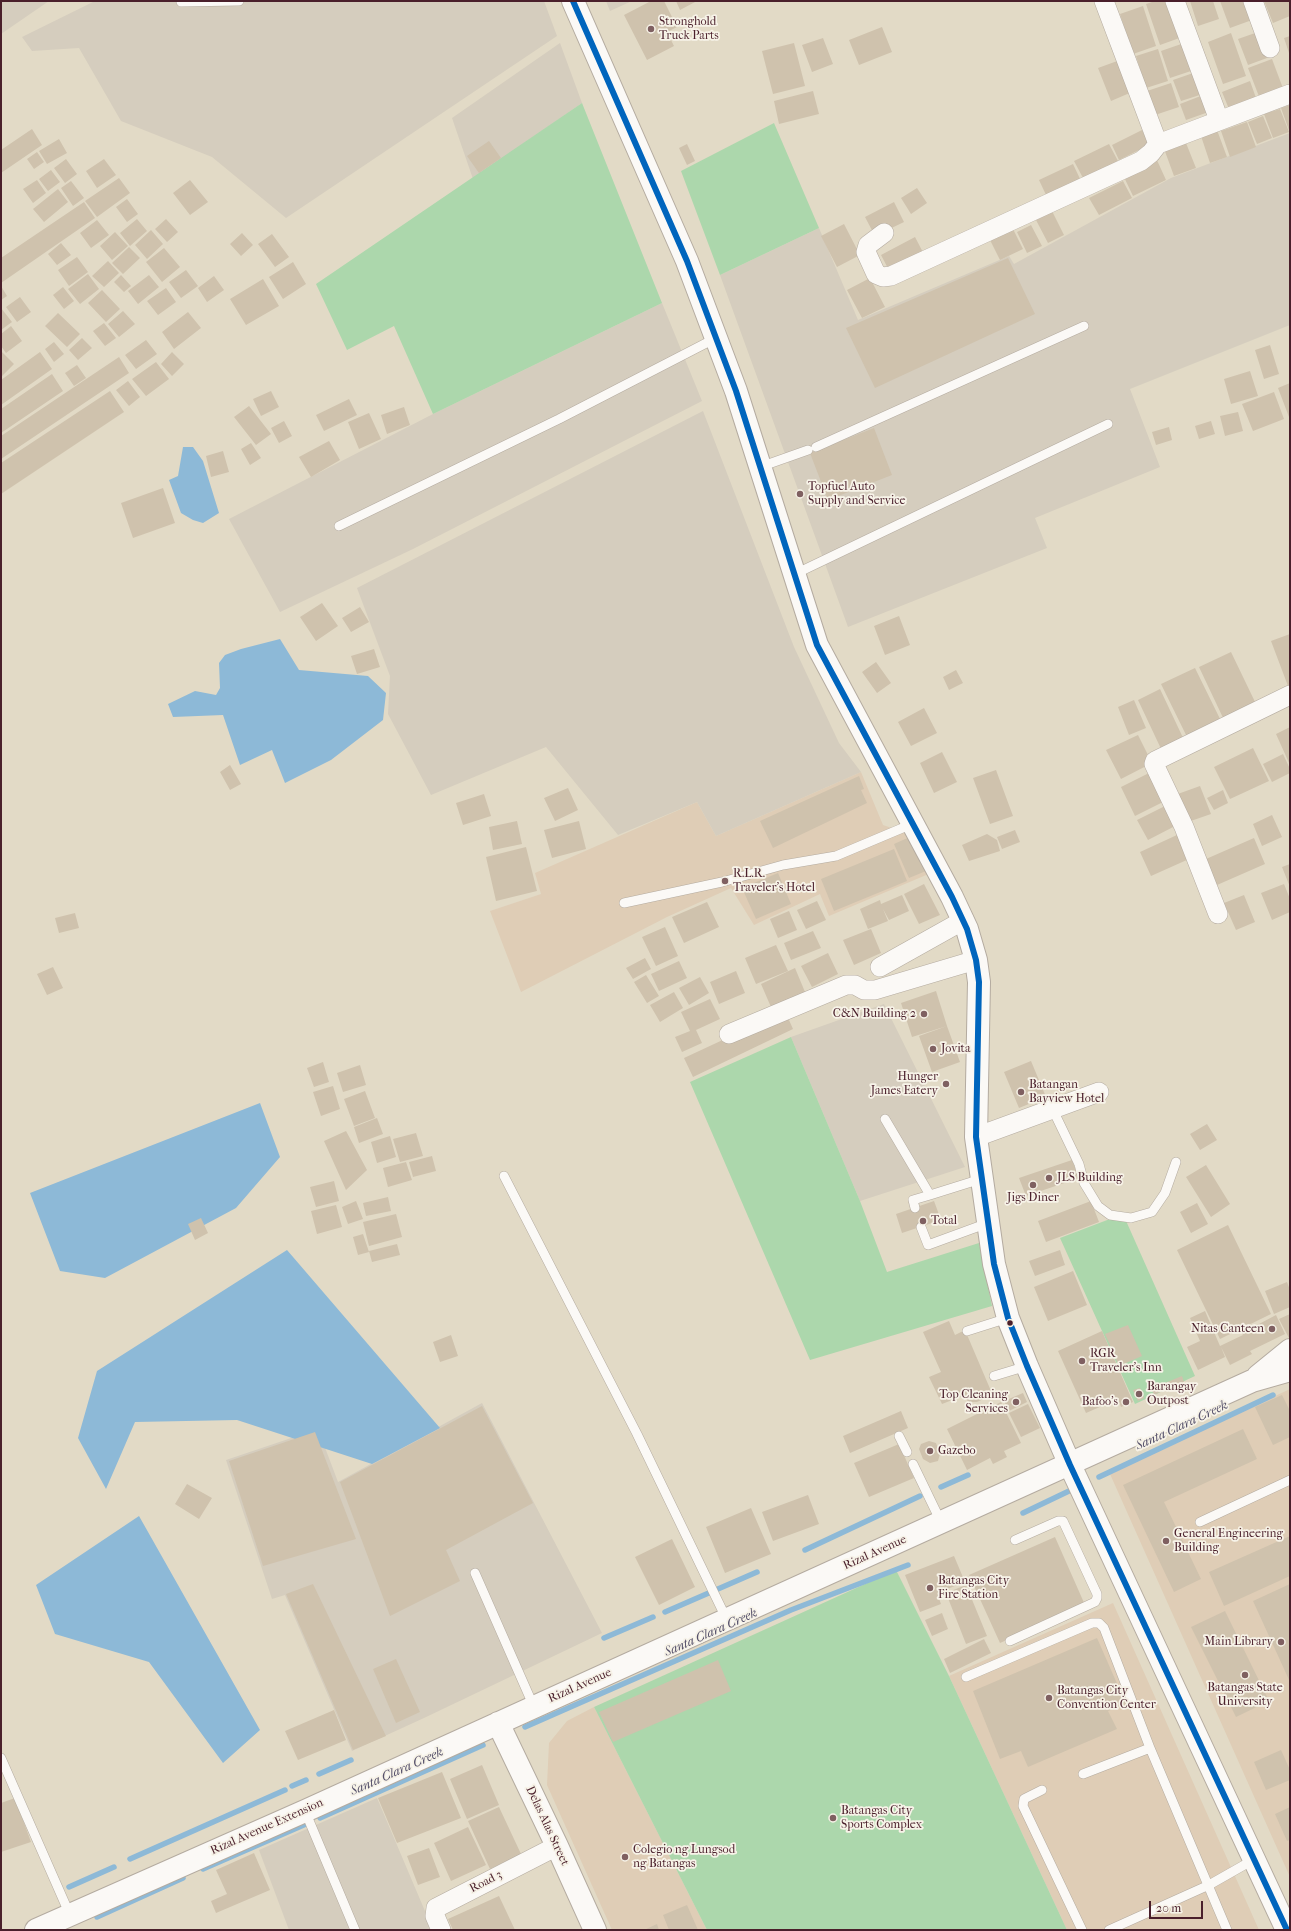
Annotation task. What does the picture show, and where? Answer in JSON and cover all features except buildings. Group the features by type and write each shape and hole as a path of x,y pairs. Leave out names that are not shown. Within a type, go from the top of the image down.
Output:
{"main road":[{"path":"573,1 687,261 736,392 759,468 817,645 964,920 976,960 979,982 976,1136 994,1264 1008,1318 1070,1465 1286,1930"},
{"name":"Rizal Avenue","path":"1252,1381 1290,1350"},
{"name":"Rizal Avenue","path":"498,1723 1070,1465 1252,1381 1290,1370"},
{"name":"Rizal Avenue Extension","path":"36,1930 305,1811 498,1723"},
{"name":"Delas Alas Street","path":"498,1723 557,1846 595,1930"}],"street":[{"path":"1104,1 1158,144"},
{"path":"1175,1 1219,120"},
{"path":"1253,1 1270,48"},
{"path":"884,233 868,245 866,252 876,274 883,277 891,276 1141,161 1151,153 1158,144 1290,94"},
{"path":"1218,914 1184,827 1154,764 1155,761 1290,695"},
{"path":"880,967 964,920"},
{"path":"729,1034 846,985 855,985 864,990 875,990 976,960"},
{"path":"976,1136 1053,1110 1099,1092"},
{"name":"Road 3","path":"441,1930 435,1916 436,1908 557,1846"}],"lane":[{"path":"180,2 239,1"},
{"path":"759,468 812,448 1084,326"},
{"path":"339,526 559,419 716,338"},
{"path":"793,574 1108,424"},
{"path":"624,903 722,882 783,865 836,856 912,824"},
{"path":"1053,1110 1079,1164 1084,1183 1098,1206 1110,1215 1131,1218 1152,1212 1165,1193 1176,1162"},
{"path":"885,1119 930,1195"},
{"path":"504,1176 637,1434 727,1620"},
{"path":"915,1208 913,1200 981,1179"},
{"path":"922,1227 928,1245 988,1224"},
{"path":"967,1331 1008,1318"},
{"path":"994,1376 1027,1366"},
{"path":"899,1436 907,1452"},
{"path":"913,1464 941,1523"},
{"path":"1200,1522 1290,1480"},
{"path":"1010,1641 1096,1602 1097,1598 1097,1594 1063,1521 1058,1521 1015,1540"},
{"path":"475,1573 534,1707"},
{"path":"966,1677 1092,1624 1099,1623 1104,1628 1150,1748 1227,1930"},
{"path":"1083,1774 1150,1748"},
{"path":"1,1758 70,1915"},
{"path":"1042,1790 1024,1799 1023,1806 1082,1930"},
{"path":"305,1811 355,1930"},
{"path":"1109,1930 1209,1885 1253,1860"}],"shaded area":[{"path":"1,1 49,1 1,34"},
{"path":"95,1 544,1 557,36 286,218 212,157 121,121 79,48 32,51 22,37"},
{"path":"606,1 632,1 610,11"},
{"path":"560,43 582,103 473,179 452,118"},
{"path":"1290,133 1290,325 1130,389 1160,467 1035,518 1047,548 848,627 720,275 819,228 858,320 1009,256 1014,264 1171,178"},
{"path":"662,303 702,401 413,549 280,612 229,519 433,414"},
{"path":"703,411 794,647 839,743 861,772 716,836 697,802 618,835 546,747 431,795 388,714 390,676 357,588"},
{"name":"R.L.R. Traveler's Hotel","path":"861,772 883,825 912,835 931,873 829,916 820,894 754,925 731,888 667,917 521,992 490,911 541,894 535,873 697,802 716,836"},
{"path":"884,1004 965,1167 860,1201 791,1037"},
{"name":"Batangas State University","path":"1290,1389 1290,1877 1110,1474"},
{"path":"482,1403 602,1633 352,1751 285,1595 272,1599 226,1460 318,1429 338,1482"},
{"path":"1113,1603 1259,1930 1067,1930 949,1676"},
{"name":"Colegio ng Lungsod ng Batangas","path":"594,1707 707,1930 612,1930 547,1785 549,1743 567,1721"},
{"path":"377,1798 433,1930 289,1930 259,1850"}],"green space":[{"path":"582,103 662,303 433,414 394,326 347,350 316,284"},
{"path":"774,123 819,228 720,275 681,171"},
{"path":"791,1037 860,1201 887,1272 979,1243 992,1306 810,1360 690,1082"},
{"path":"1123,1214 1195,1376 1135,1404 1060,1238"},
{"name":"Batangas City Sports Complex","path":"896,1570 949,1676 1067,1930 707,1930 594,1707"}],"water":[{"path":"183,447 193,447 203,461 219,513 203,523 193,520 181,513 169,480 178,476"},
{"path":"280,639 299,670 368,676 386,693 383,720 331,760 285,783 272,750 240,765 223,715 173,717 168,704 195,691 216,695 220,688 219,663 225,655 241,649"},
{"path":"260,1103 280,1157 236,1208 105,1278 60,1271 30,1193"},
{"path":"287,1250 440,1428 372,1464 237,1420 135,1422 106,1489 78,1438 97,1371"},
{"path":"139,1516 260,1730 223,1763 149,1662 55,1634 36,1585"}],"waterway":[{"name":"Santa Clara Creek","path":"1099,1477 1273,1395"},
{"path":"941,1487 968,1475"},
{"name":"Santa Clara Creek","path":"1023,1513 1069,1491"},
{"path":"805,1550 920,1496"},
{"name":"Santa Clara Creek","path":"525,1727 791,1610 908,1565"},
{"path":"665,1612 757,1572"},
{"path":"604,1638 653,1617"},
{"name":"Santa Clara Creek","path":"320,1818 483,1745"},
{"path":"319,1774 351,1760"},
{"path":"292,1786 306,1780"},
{"path":"130,1859 285,1790"},
{"name":"Santa Clara Creek","path":"203,1869 306,1824"},
{"path":"69,1887 114,1867"},
{"name":"Santa Clara Creek","path":"97,1917 183,1878"}],"transit line":[{"path":"573,1 687,261 736,391 817,645 952,897 967,929 976,960 979,982 976,1137 994,1264 1008,1318 1070,1465 1287,1930"}],"place":[{"name":"Stronghold Truck Parts","path":"651,29"},
{"name":"Topfuel Auto Supply and Service","path":"800,494"},
{"name":"R.L.R. Traveler's Hotel","path":"725,881"},
{"name":"C&N Building 2","path":"924,1014"},
{"name":"Jovita","path":"933,1049"},
{"name":"Hunger James Eatery","path":"946,1084"},
{"name":"Batangan Bayview Hotel","path":"1021,1092"},
{"name":"JLS Building","path":"1049,1178"},
{"name":"Jigs Diner","path":"1033,1185"},
{"name":"Total","path":"923,1221"},
{"name":"Nitas Canteen","path":"1272,1329"},
{"name":"RGR Traveler's Inn","path":"1082,1361"},
{"name":"Barangay Outpost","path":"1139,1394"},
{"name":"Top Cleaning Services","path":"1016,1402"},
{"name":"Bafoo's","path":"1126,1402"},
{"name":"Gazebo","path":"930,1451"},
{"name":"General Engineering Building","path":"1166,1541"},
{"name":"Batangas City Fire Station","path":"930,1588"},
{"name":"Main Library","path":"1281,1642"},
{"name":"Batangas State University","path":"1245,1675"},
{"name":"Batangas City Convention Center","path":"1049,1698"},
{"name":"Batangas City Sports Complex","path":"833,1818"},
{"name":"Colegio ng Lungsod ng Batangas","path":"625,1857"}]}
